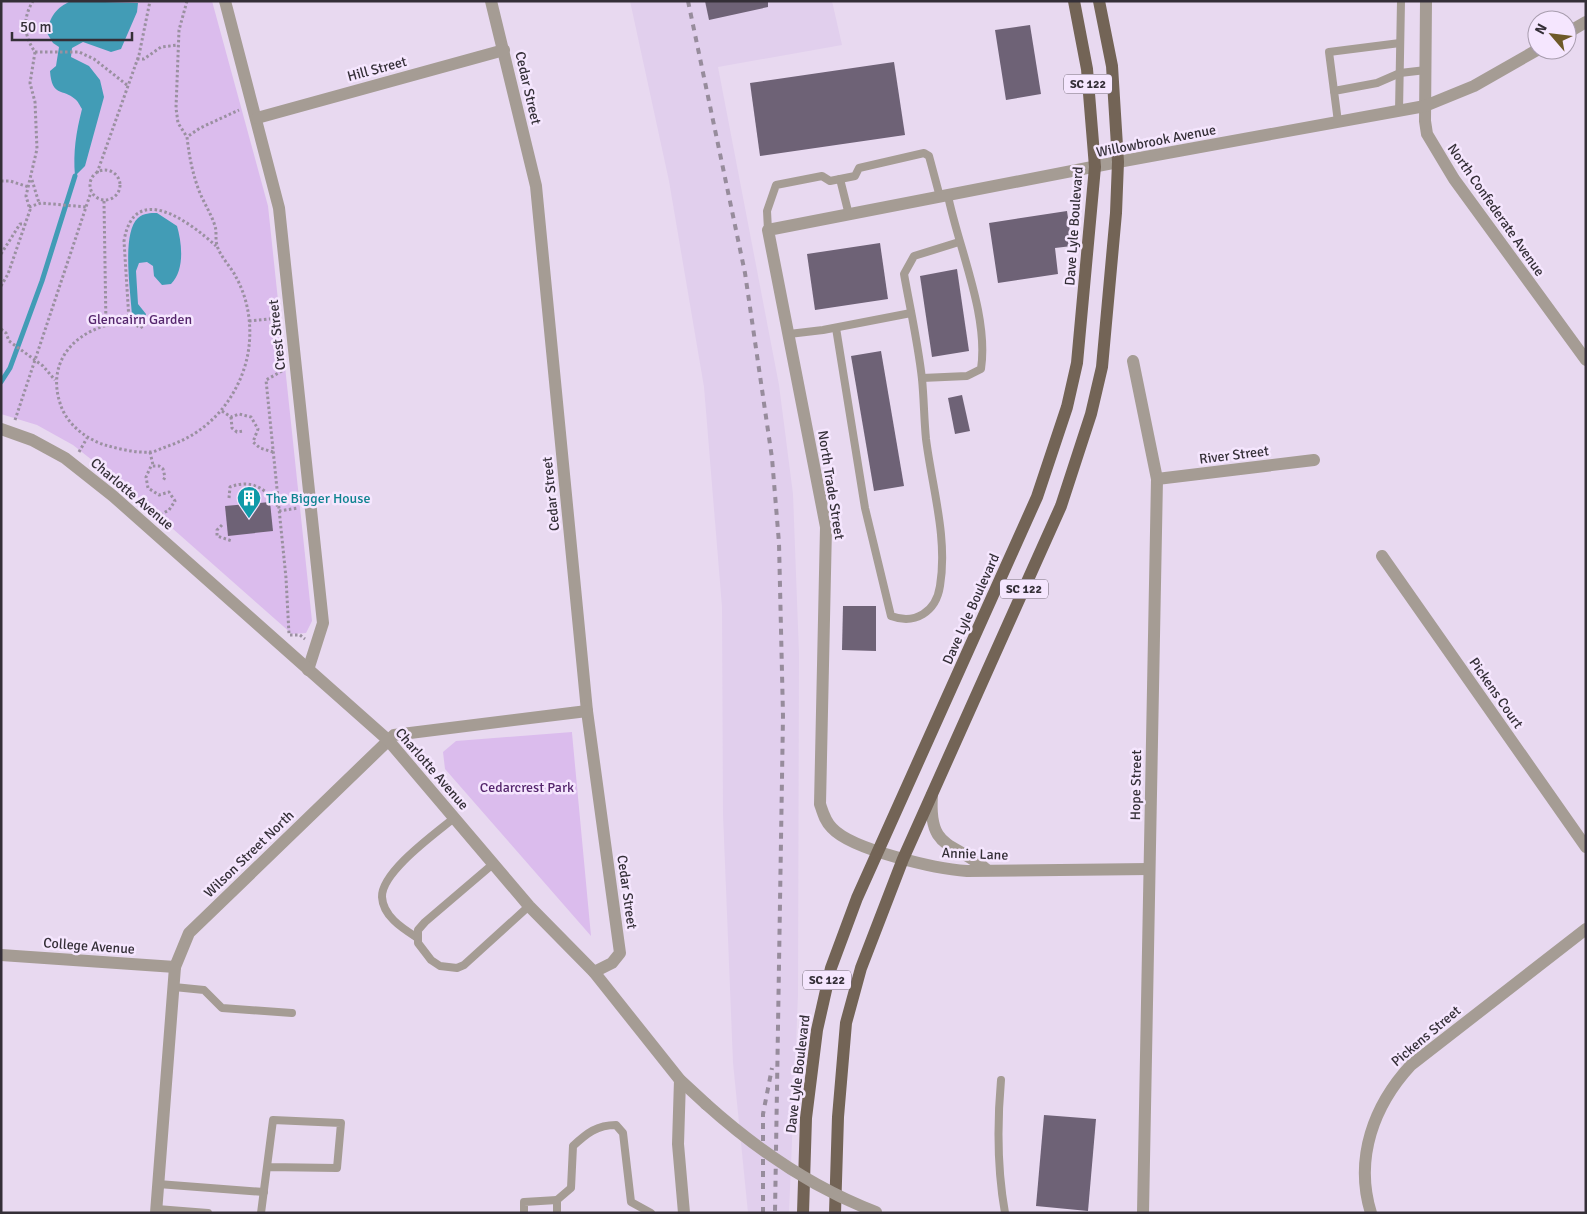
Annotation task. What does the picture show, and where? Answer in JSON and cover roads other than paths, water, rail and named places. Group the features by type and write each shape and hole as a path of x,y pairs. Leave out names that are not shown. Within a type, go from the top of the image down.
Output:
{"main road":[{"name":"Dave Lyle Boulevard","path":"803,1213 806,1118 822,1002 842,934 1037,496 1067,407 1077,363 1094,167 1087,69 1074,1"},
{"name":"SC 122","path":"834,1213 838,1116 846,1023 863,961 903,859 1061,506 1091,414 1102,367 1118,162 1112,66 1100,1"}],"street":[{"name":"Crest Street","path":"225,1 279,208 323,623 308,670"},
{"name":"Cedar Street","path":"490,1 504,50 536,186 588,711 620,953 612,963 594,972"},
{"name":"North Confederate Avenue","path":"1426,1 1425,106 1427,134 1454,179 1586,360"},
{"name":"Hill Street","path":"257,118 504,50"},
{"name":"Willowbrook Avenue","path":"768,230 1118,162 1425,106 1474,86 1527,56"},
{"name":"North Trade Street","path":"768,230 826,527 821,777"},
{"name":"Hope Street","path":"1133,361 1157,479 1143,1213"},
{"name":"Charlotte Avenue","path":"7,431 32,440 65,458 113,496 388,740 529,906 594,972 680,1080 706,1104 735,1130 799,1174 843,1200 877,1212"},
{"name":"River Street","path":"1157,479 1314,460"},
{"name":"Pickens Court","path":"1382,556 1586,847"},
{"name":"Wilson Street North","path":"156,1211 175,967 189,933 394,735 588,711"},
{"name":"Annie Lane","path":"821,777 820,804 823,814 832,828 851,840 903,859 942,869 1149,869"},
{"path":"932,793 931,815 938,836 961,855 986,870"},
{"name":"Pickens Street","path":"1371,1213 1366,1173 1370,1133 1377,1111 1398,1078 1411,1065 1586,929"},
{"name":"College Avenue","path":"1,955 175,967"},
{"path":"680,1080 678,1144 684,1213"}],"lane":[{"path":"1399,111 1401,1"},
{"path":"1338,122 1329,52 1400,43"},
{"path":"1334,91 1378,83 1400,73 1426,70"},
{"path":"768,230 767,211 776,185 822,176 830,181 855,176 859,168 924,152 930,156 959,242 982,331 981,369 967,376 922,378"},
{"path":"840,179 849,215"},
{"path":"836,328 865,508 885,599 891,616 903,621 922,615 932,608 940,587 941,533 926,439 922,378 904,274 914,256 959,242"},
{"path":"789,334 836,328 911,312"},
{"path":"454,818 399,866 383,890 383,903 393,919 416,937 436,963 449,968 457,968 464,965 529,906"},
{"path":"416,937 425,922 493,864"},
{"path":"174,987 204,990 222,1008 292,1013"},
{"path":"1001,1080 997,1133 1000,1185 1005,1213"},
{"path":"262,1213 264,1192 267,1167 273,1120 341,1123 337,1168 267,1167"},
{"path":"524,1213 524,1202 557,1200 571,1188 573,1146 586,1134 602,1125 616,1126 624,1133 631,1202 651,1213"},
{"path":"158,1184 264,1192"},
{"path":"557,1200 557,1213"},
{"path":"156,1211 208,1213"}],"water":[{"path":"71,1 138,3 137,12 121,49 111,52 83,42 72,48 71,57 89,66 100,80 104,97 85,166 75,176 75,142 82,109 76,100 59,91 53,85 50,71 56,66 59,47 53,43 47,33 54,13"},
{"path":"157,213 177,226 181,248 179,271 171,284 162,285 154,276 153,266 147,262 139,263 136,271 138,304 146,314 145,318 139,321 132,316 128,264 130,237 133,226 138,218 145,214"}],"waterway":[{"path":"1,382 10,368 42,281 75,176"}],"railway":[{"path":"688,1 745,273 772,458 779,543 783,716 775,1213"},
{"path":"763,1213 763,1114 772,1068"}],"place":[{"name":"The Bigger House","path":"249,519"}],"park label":[{"name":"Glencairn Garden","path":"140,319"},
{"name":"Cedarcrest Park","path":"527,787"}]}
